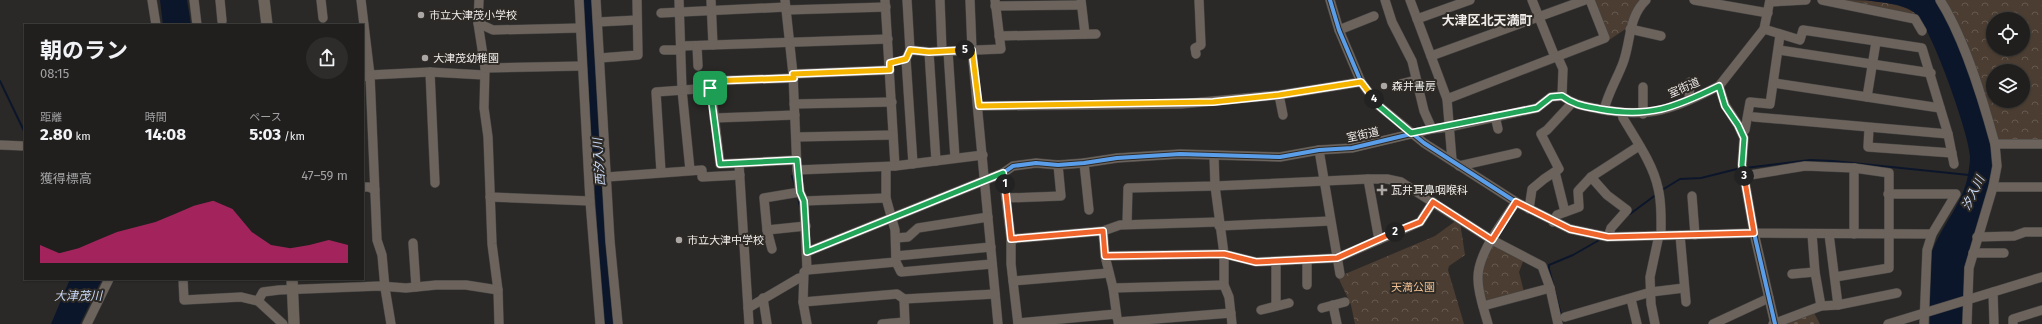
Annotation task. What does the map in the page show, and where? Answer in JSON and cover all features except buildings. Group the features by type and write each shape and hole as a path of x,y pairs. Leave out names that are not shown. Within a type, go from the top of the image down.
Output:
{"main road":[{"path":"264,0 267,24"},
{"path":"292,284 294,324"}],"street":[{"path":"152,0 156,24"},
{"path":"194,0 197,24"},
{"path":"220,0 222,21"},
{"path":"321,0 323,18"},
{"path":"361,0 363,24"},
{"path":"479,0 478,23 484,72 492,244 498,290 499,324"},
{"path":"578,0 590,201 600,324"},
{"path":"596,0 618,324"},
{"path":"600,58 638,55 637,0"},
{"path":"680,0 682,90 690,170"},
{"path":"711,0 713,45"},
{"path":"907,0 910,50 906,59 913,164"},
{"path":"940,0 955,158"},
{"path":"970,0 972,50 979,106 984,180 998,324"},
{"path":"1196,54 1195,48 1201,45 1199,0"},
{"path":"1330,0 1339,30 1361,82 1379,106 1411,133 1516,202 1553,222 1570,229 1608,237 1754,233 1932,234"},
{"path":"1385,0 1392,22 1412,61 1424,111 1432,128"},
{"path":"1410,0 1446,99 1456,163"},
{"path":"1417,19 1470,0"},
{"path":"1532,0 1555,57 1559,60 1563,69 1562,96"},
{"path":"1431,56 1586,0"},
{"path":"1446,99 1605,38 1590,0"},
{"path":"1604,110 1609,92 1628,49 1630,29 1639,6 1646,0"},
{"path":"1694,0 1748,4 1768,13"},
{"path":"1806,0 1770,1 1764,29 1719,86 1725,106 1742,132 1744,138 1743,171 1754,233 1775,324 1821,306 1838,305 1898,293"},
{"path":"1822,0 1915,19 1922,31"},
{"path":"1940,0 1973,74 1995,144 1997,166 1993,187 1969,268 1967,324"},
{"path":"910,50 929,52 1001,49 995,3 1081,2 1085,34"},
{"path":"662,13 786,6 886,4 893,134 891,167 886,198 892,217 896,238 896,259 901,272 992,264"},
{"path":"786,6 793,76 797,165 800,192 804,201 806,226 807,252 803,302 807,324"},
{"path":"1339,30 1374,16"},
{"path":"598,22 637,20"},
{"path":"478,23 493,30 580,28"},
{"path":"1630,29 1660,36"},
{"path":"1764,29 1800,40 1803,30 1922,48 1931,73 1948,134 1954,164"},
{"path":"999,36 1096,34"},
{"path":"1742,132 1745,130 1750,102 1770,104 1780,35"},
{"path":"364,38 375,190 377,240 382,256 385,288 391,324"},
{"path":"664,50 713,45 888,38"},
{"path":"1867,97 1876,42"},
{"path":"697,46 698,66"},
{"path":"1779,50 1931,73"},
{"path":"929,52 936,161"},
{"path":"906,59 890,66 793,76 710,81 720,164 891,167 983,155"},
{"path":"367,76 430,72 484,72 582,66"},
{"path":"430,72 435,183"},
{"path":"1400,84 1416,80"},
{"path":"979,106 1181,104 1279,95 1361,82"},
{"path":"1690,82 1690,100"},
{"path":"1774,83 1940,108"},
{"name":"室街道","path":"807,252 1003,173 1013,166 1036,163 1058,165 1117,158 1180,154 1280,157 1319,150 1352,148 1432,128 1450,127 1537,108 1551,97 1562,96 1572,103 1604,110 1643,114 1661,110 1690,100 1719,86"},
{"path":"1643,87 1643,114"},
{"path":"661,172 656,92 710,88"},
{"path":"1279,95 1283,116"},
{"path":"794,104 892,102"},
{"path":"1529,209 1532,189 1559,169 1541,134 1547,130 1572,103"},
{"path":"1622,113 1623,118 1639,146 1659,192 1660,235 1650,277 1655,324"},
{"path":"714,118 795,115"},
{"path":"1495,116 1498,129"},
{"path":"1754,117 1948,134"},
{"path":"1869,128 1868,147 1952,153"},
{"path":"796,137 893,134"},
{"path":"1995,144 2042,144"},
{"path":"0,145 24,146"},
{"path":"1553,222 1557,215 1579,207 1578,191 1592,177 1639,146"},
{"path":"1319,150 1340,274"},
{"path":"1456,163 1511,152"},
{"path":"1214,156 1215,186 1224,254 1224,285 1229,297 1232,324"},
{"path":"1084,163 1089,210"},
{"path":"739,164 749,324"},
{"path":"1006,198 1061,196 1058,165"},
{"path":"1743,171 1805,166 1854,168 1889,173 1889,268 1835,277"},
{"path":"1854,168 1854,234"},
{"path":"607,176 647,175 649,173 690,170 702,170 702,177 740,176"},
{"path":"1555,172 1565,212"},
{"path":"1003,173 1011,239 1013,281 1018,324 1231,313"},
{"path":"1592,177 1607,195 1627,210 1611,228 1608,237"},
{"path":"1368,179 1379,240"},
{"path":"1127,224 1128,188 1387,179 1401,182 1492,240 1542,266 1562,321 1651,292 1684,288"},
{"path":"364,187 369,187 375,190"},
{"path":"1993,187 2042,187"},
{"path":"772,249 767,230 764,198 800,192"},
{"path":"1888,194 1956,194 1932,234 1927,250 1924,324"},
{"path":"1692,196 1695,235"},
{"path":"490,197 590,201"},
{"path":"804,201 886,198"},
{"path":"1105,256 1224,254 1256,262 1337,258 1420,222 1433,202"},
{"path":"1488,324 1479,288 1478,271 1483,256 1516,202"},
{"path":"896,238 908,237 918,228 988,217"},
{"path":"1011,239 1103,231 1120,224 1219,224 1330,221"},
{"path":"767,230 806,226"},
{"path":"1103,231 1105,256 1113,288 1117,320"},
{"path":"1978,237 2014,236 2025,232 2042,232"},
{"path":"1812,234 1815,272 1821,306"},
{"path":"1829,234 1838,305"},
{"path":"1680,235 1686,302"},
{"path":"413,243 416,287"},
{"path":"748,308 805,274 896,259 991,247"},
{"path":"1973,253 2004,253"},
{"path":"1307,260 1307,285"},
{"path":"1276,261 1276,306"},
{"path":"1792,274 1815,272"},
{"path":"1013,281 1109,273"},
{"path":"1888,324 2042,277"},
{"path":"87,324 109,280"},
{"path":"183,280 184,300 242,297 258,301 281,324"},
{"path":"258,301 263,292 292,284 380,286 385,288 436,285 466,286 498,290"},
{"path":"1113,288 1224,285"},
{"path":"1483,306 1550,288"},
{"path":"1993,292 1994,324"},
{"path":"803,302 897,294 904,299 995,294"},
{"path":"763,298 767,324"},
{"path":"1713,324 1769,298"},
{"path":"882,324 905,323 904,299"},
{"path":"1631,299 1637,324"},
{"path":"1322,308 1345,302"},
{"path":"1261,310 1289,303"},
{"path":"1333,305 1337,324"},
{"path":"2013,324 2014,319 2042,310"}],"green space":[{"path":"1595,0 1640,0 1627,28 1609,40"},
{"path":"1836,0 1888,3 1907,9 1915,13 1915,15"},
{"path":"1942,0 2042,0 2042,141 1998,141"},
{"name":"天満公園","path":"1457,220 1460,222 1465,255 1449,266 1448,270 1464,324 1355,324 1351,305 1338,277 1435,236"},
{"path":"1492,245 1524,259 1519,272 1524,292 1487,302 1481,279 1485,260"},
{"path":"1813,311 1820,324 1782,324"}],"water":[{"path":"160,0 187,0 191,24 163,24"},
{"name":"汐入川","path":"1866,0 1937,0 1971,72 1991,145 1993,172 1965,269 1962,324 1930,324 1928,279 1931,254 1940,234 1962,196 1968,175 1970,156 1963,126 1939,58 1922,22 1915,13 1904,7"},
{"name":"大津茂川","path":"70,280 102,280 80,324 51,324"}],"waterway":[{"name":"西汐入川","path":"588,0 609,324"},
{"path":"0,81 24,131"},
{"name":"汐入川","path":"1745,168 1810,160 1969,175"},
{"path":"1662,190 1680,179 1701,178 1741,168"},
{"path":"792,176 795,186"},
{"path":"1630,214 1657,194"},
{"path":"798,198 800,207"},
{"path":"1561,315 1549,265 1573,255 1601,239"}],"cycle path":[{"path":"1330,0 1339,30 1361,82 1379,106 1424,143 1516,202 1570,229 1608,237 1754,233 1775,324"},
{"path":"807,252 1003,173 1013,166 1036,163 1058,165 1117,158 1180,154 1280,157 1319,150 1352,148 1432,129 1449,127 1537,108 1551,97 1562,96 1584,106 1617,112 1633,113 1661,110 1675,106 1719,86"}],"place":[{"name":"市立大津茂小学校","path":"421,15"},
{"name":"大津茂幼稚園","path":"425,58"},
{"name":"森井書房","path":"1384,86"},
{"name":"瓦井耳鼻咽喉科","path":"1382,190"},
{"name":"市立大津中学校","path":"679,240"}],"district":[{"name":"大津区北天満町","path":"1487,20"}],"route":[{"path":"910,50 929,52 972,50 979,106 1181,104 1213,102 1279,95 1361,82 1379,106 1411,133 1432,128 1450,127 1537,108 1551,97 1562,96 1572,103 1622,113 1643,114 1661,110 1690,100 1719,86 1725,106 1738,125 1744,138 1742,165 1754,233 1608,237 1570,229 1553,222 1516,202 1492,240 1433,202 1420,222 1337,258 1256,262 1224,254 1105,256 1103,231 1011,239 1003,173 807,252 804,201 800,192 797,160 720,164 710,88 710,81 794,78 793,74 890,70 890,63 906,59 910,50"}]}
